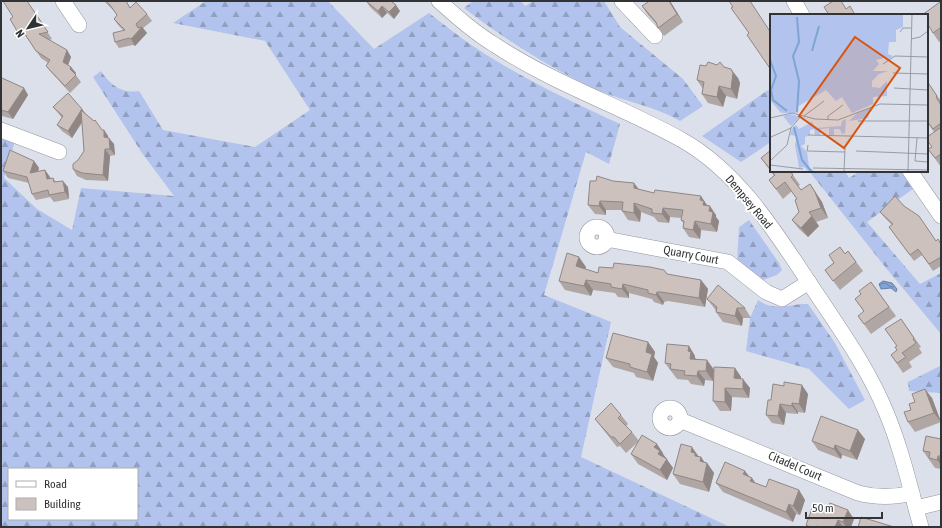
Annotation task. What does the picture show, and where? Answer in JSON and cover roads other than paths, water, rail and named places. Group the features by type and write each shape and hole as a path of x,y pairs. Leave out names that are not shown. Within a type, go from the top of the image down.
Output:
{"street":[{"path":"63,1 79,25"},
{"name":"Dempsey Road","path":"440,1 477,33 518,59 548,76 682,140 705,156 732,179 748,197 809,282 852,347 876,389 897,440 921,527"},
{"path":"622,1 655,36"},
{"path":"794,1 801,14"},
{"path":"1,130 59,152"},
{"path":"911,172 941,216"},
{"name":"Quarry Court","path":"606,239 728,262 766,292 782,299 809,282"},
{"name":"Citadel Court","path":"680,420 872,497 884,498 912,493"},
{"path":"916,508 941,502"}],"water":[{"path":"883,281 892,283 897,289 896,292 891,288 881,289 879,284"}]}
